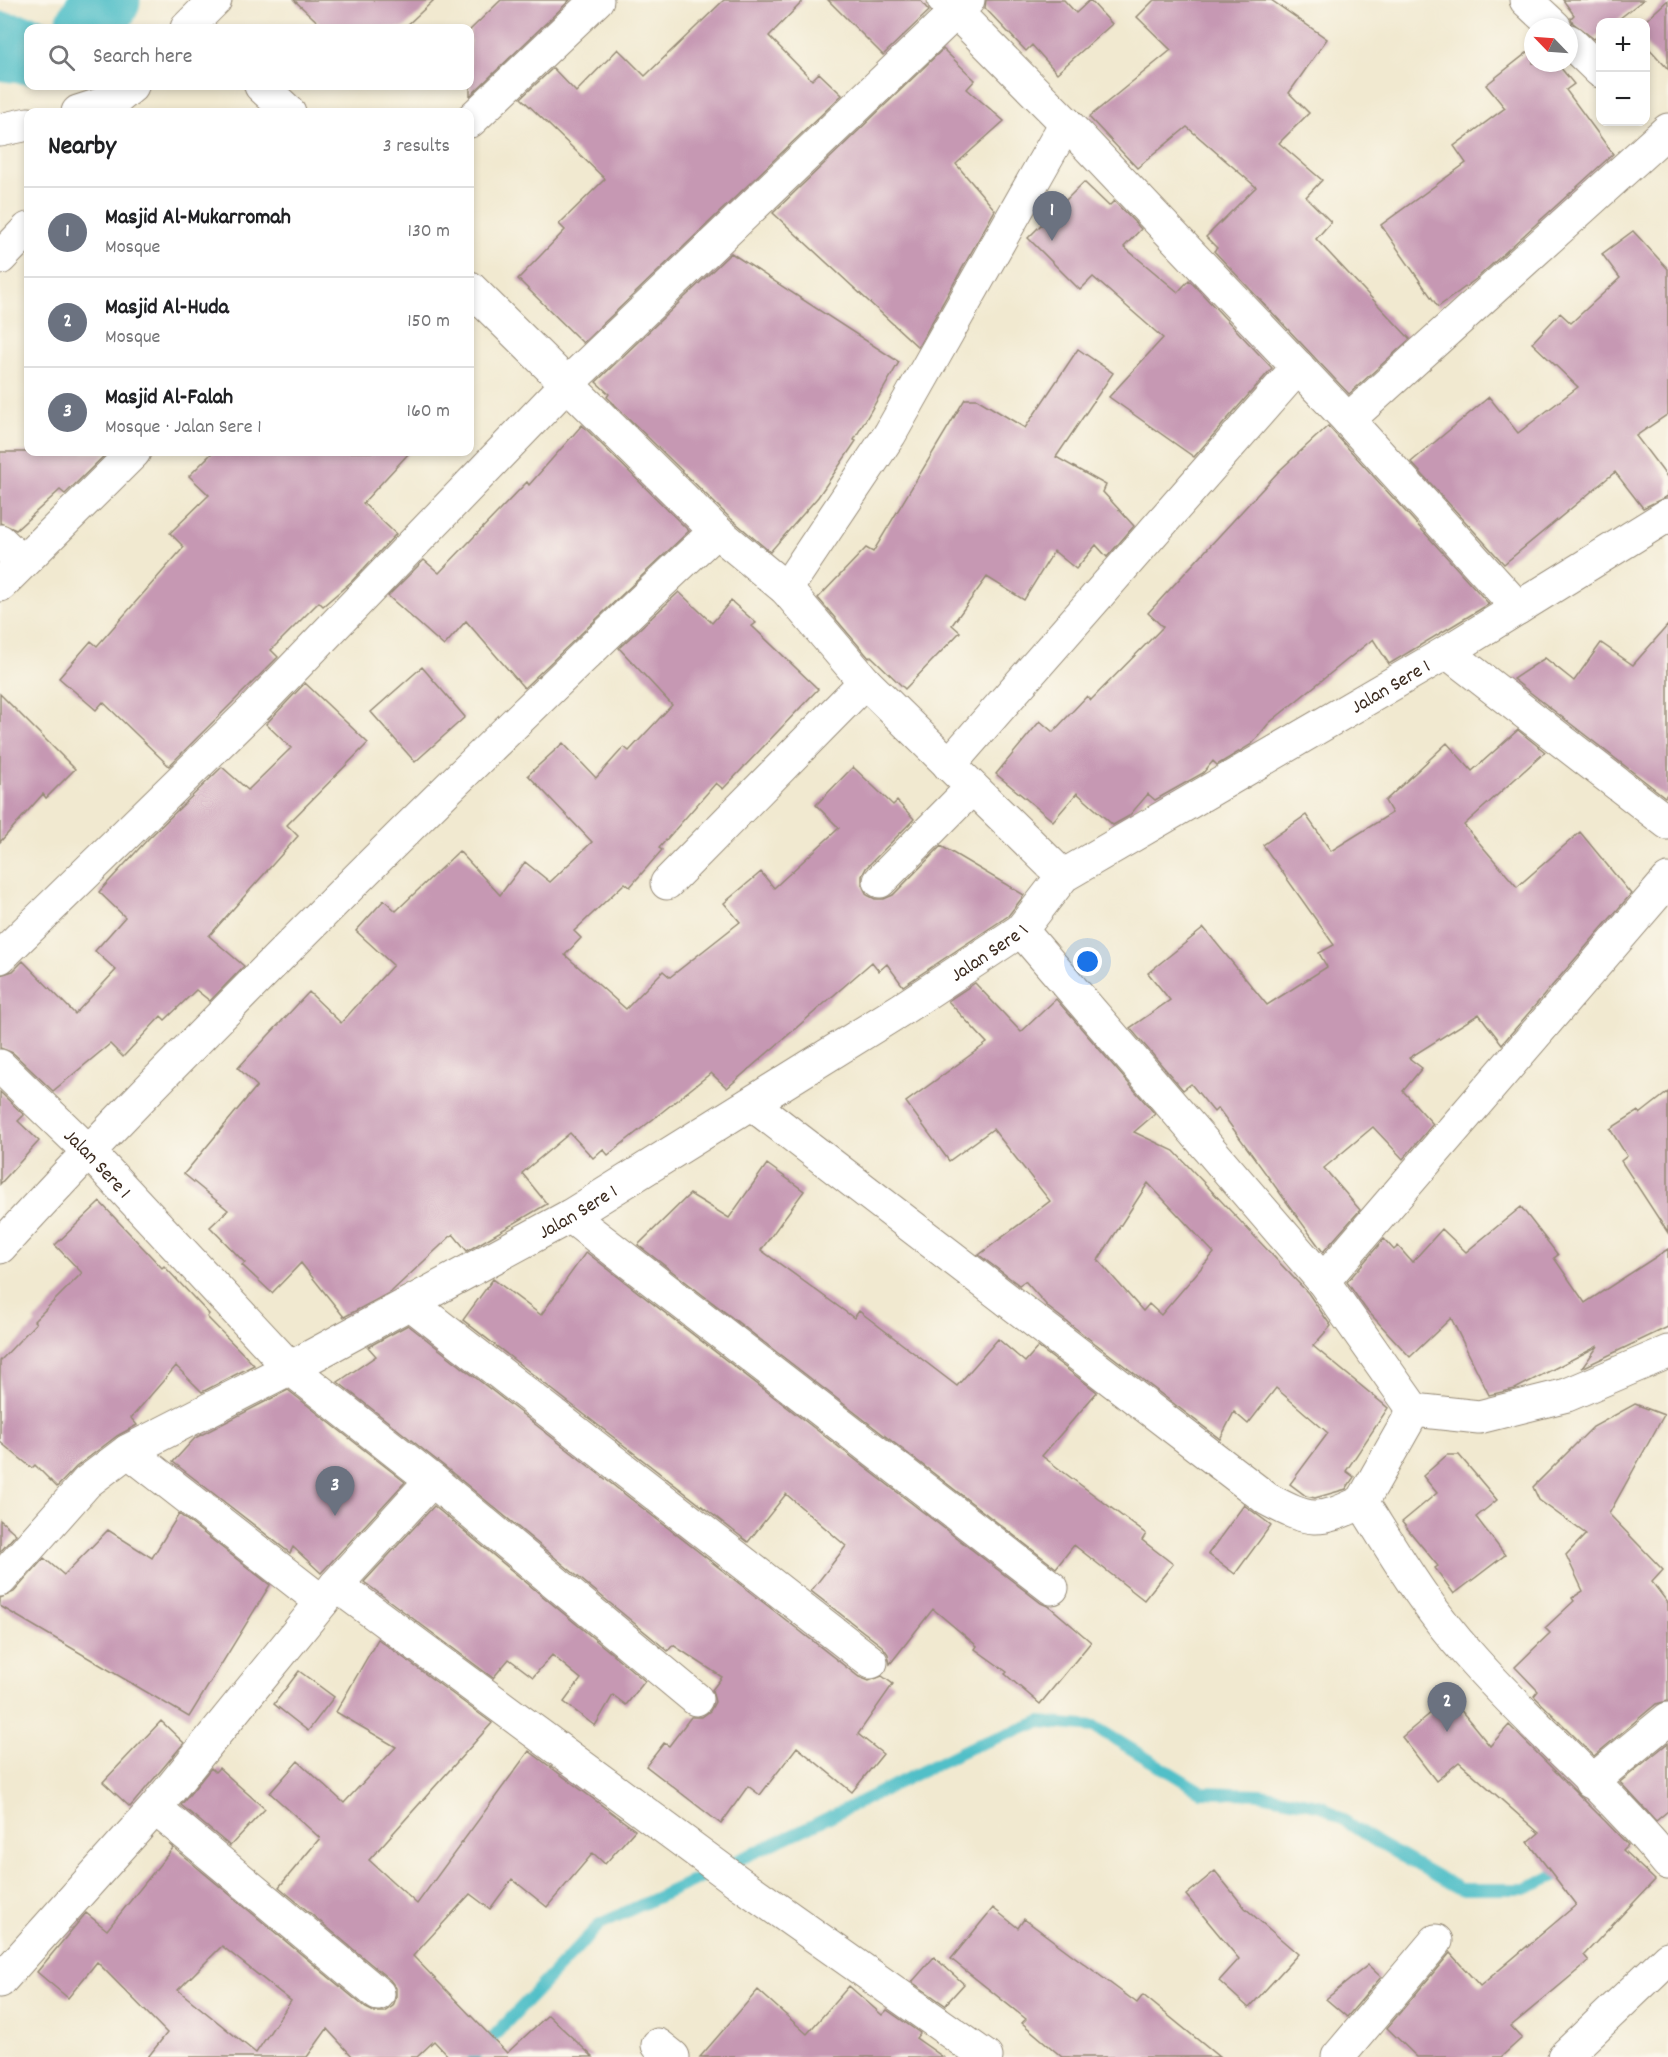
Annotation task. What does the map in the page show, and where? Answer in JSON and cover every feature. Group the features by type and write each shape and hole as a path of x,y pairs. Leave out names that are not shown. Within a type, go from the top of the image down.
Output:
{"street":[{"path":"474,117 597,0"},
{"path":"1526,0 1545,18"},
{"path":"0,957 254,709 568,383 956,4 1348,420 1518,608"},
{"path":"1578,50 1596,67"},
{"path":"90,108 115,100 127,90"},
{"path":"265,90 285,108"},
{"path":"786,589 890,434 1066,123"},
{"path":"0,130 24,125"},
{"path":"1348,420 1662,128"},
{"path":"474,292 716,531 786,589 865,682 1063,876"},
{"path":"949,765 1298,367"},
{"path":"0,585 11,551 129,456"},
{"name":"Jalan Sere 1","path":"0,1580 87,1482 128,1451 290,1368 570,1216 752,1104 1021,930 1063,876 1447,652 1668,514"},
{"path":"0,1247 87,1150 550,687 716,531"},
{"path":"1447,652 1668,823"},
{"path":"667,883 865,682"},
{"path":"880,881 972,788"},
{"path":"1323,1281 1668,880"},
{"path":"1021,930 1323,1281 1414,1410 1479,1417 1567,1395 1668,1352"},
{"name":"Jalan Sere 1","path":"0,1066 87,1150 290,1368 432,1479 696,1699"},
{"path":"752,1104 1267,1499 1311,1518 1330,1517 1362,1502 1414,1410"},
{"path":"570,1216 1052,1588"},
{"path":"410,1303 871,1662"},
{"path":"128,1451 687,1843 737,1881 986,2057"},
{"path":"0,1982 155,1808 329,1593 432,1479"},
{"path":"1362,1502 1429,1604 1468,1654 1660,1853"},
{"path":"1591,1782 1668,1719"},
{"path":"155,1808 378,1994"},
{"path":"1338,2057 1436,1941"},
{"path":"1564,2057 1668,1958"}],"building":[{"path":"294,0 434,0 408,24 320,24"},
{"path":"501,0 570,0 470,96 470,90 474,90 474,26"},
{"path":"724,0 804,0 769,36 812,80 819,73 842,95 583,343 518,279 565,230 559,224 605,179 521,98 553,68 576,92 618,49 645,76"},
{"path":"828,0 920,0 929,11 883,55"},
{"path":"986,0 1064,0 1076,13 1090,0 1112,24 1057,73 1032,45 1026,51 985,8"},
{"path":"1154,0 1271,0 1327,39 1289,93 1309,113 1279,143 1322,180 1306,197 1331,222 1316,239 1410,339 1349,394 1214,251 1217,248 1206,237 1256,187 1187,127 1137,168 1089,117 1171,50 1137,17"},
{"path":"1563,0 1643,0 1620,18 1596,18 1596,37 1594,39 1578,27 1578,18 1571,18 1574,15"},
{"path":"1668,0 1668,69 1650,49 1648,18"},
{"path":"943,49 975,80 967,89 1004,121 956,164 995,210 918,347 773,213"},
{"path":"1524,55 1524,72 1564,72 1574,84 1566,90 1613,154 1476,279 1438,307 1381,225 1466,163 1454,146 1505,108 1486,85"},
{"path":"1084,182 1109,206 1114,201 1141,229 1124,247 1178,292 1189,280 1272,368 1194,457 1109,397 1163,338 1093,277 1080,290 1028,238"},
{"path":"1633,231 1668,269 1668,414 1636,436 1668,478 1668,496 1643,508 1615,472 1504,564 1411,462 1489,397 1518,433 1578,387 1532,343 1560,313 1571,323 1620,278 1602,254"},
{"path":"731,253 899,362 854,440 856,441 818,497 770,552 729,517 607,397 609,394 596,382"},
{"path":"1078,349 1113,373 1056,457 1106,485 1103,492 1134,526 1107,557 1096,545 1076,569 1054,551 1024,600 987,577 952,625 960,632 905,689 871,656 869,658 818,598 866,548 873,552 965,399 977,399 1025,428"},
{"path":"582,425 689,531 524,688 466,621 444,646 388,596 424,560 439,573 527,482 529,485"},
{"path":"1328,426 1489,604 1389,664 1373,639 1269,723 1252,744 1217,765 1213,761 1203,773 1155,800 1148,794 1129,816 1113,825 1077,793 1053,821 996,774 1040,721 1053,732 1087,696 1091,700 1163,627 1148,613 1280,470"},
{"path":"0,452 24,452 24,456 104,456 65,494 60,490 16,530 0,523"},
{"path":"209,456 406,456 363,503 396,534 352,581 323,606 319,602 271,650 278,657 169,766 103,702 96,710 59,678 91,641 97,646 184,547 170,533 209,495 189,476"},
{"path":"679,592 712,623 731,601 756,623 752,626 818,689 723,789 716,783 659,848 662,850 630,887 625,883 574,931 581,938 565,955 626,1009 663,971 670,977 740,922 724,903 761,872 774,888 839,828 816,805 853,767 893,805 897,801 914,819 866,868 862,876 862,885 867,895 875,899 884,899 893,895 941,846 1024,895 1008,916 903,986 887,964 879,971 872,962 727,1088 711,1073 608,1155 603,1149 593,1158 570,1133 522,1173 547,1204 467,1251 453,1234 391,1292 344,1317 301,1263 272,1293 242,1265 245,1263 210,1227 228,1210 184,1174 257,1086 238,1068 309,992 341,1023 393,965 356,931 384,900 396,911 459,851 500,895 525,862 550,882 592,842 528,775 563,743 596,778 624,747 629,751 672,705 619,648"},
{"path":"1668,625 1668,793 1665,797 1513,679 1545,658 1574,681 1601,643 1633,665"},
{"path":"422,667 465,717 415,762 371,712"},
{"path":"305,683 368,743 287,825 298,836 209,936 244,966 210,1001 196,990 165,1020 161,1016 123,1057 110,1044 53,1091 13,1053 0,1048 0,975 13,971 23,961 75,1014 116,970 95,951 125,917 99,892 148,839 222,767 248,790 291,748 266,724"},
{"path":"0,694 75,769 46,798 43,794 0,842"},
{"path":"1518,730 1545,752 1464,825 1517,887 1580,832 1631,894 1502,1044 1479,1014 1409,1058 1422,1068 1403,1091 1433,1124 1403,1159 1373,1127 1324,1168 1360,1210 1323,1252 1218,1108 1214,1112 1191,1084 1183,1090 1130,1028 1170,1000 1148,973 1204,928 1267,1005 1327,967 1319,953 1334,945 1263,845 1306,815 1331,851 1392,813 1385,801 1447,743 1472,771"},
{"path":"975,983 1021,1032 1056,999 1155,1114 1134,1132 1174,1151 1308,1293 1331,1326 1313,1346 1388,1408 1346,1471 1354,1477 1346,1489 1315,1498 1306,1496 1290,1484 1328,1433 1276,1388 1248,1424 1234,1412 1220,1439 1049,1308 1025,1281 1019,1285 979,1255 1050,1201 993,1129 949,1161 906,1102 987,1043 948,1001","holes":["1148,1183 1214,1253 1161,1315 1149,1304 1143,1311 1098,1260"]},
{"path":"0,1092 24,1115 18,1121 39,1141 0,1184"},
{"path":"1668,1092 1668,1233 1621,1161 1627,1156 1610,1129 1638,1111 1640,1114"},
{"path":"767,1164 804,1191 761,1250 854,1318 859,1311 957,1386 998,1339 1025,1362 1038,1347 1097,1392 1042,1456 1146,1534 1142,1540 1173,1564 1144,1600 1074,1545 1056,1568 638,1245 690,1194 729,1218"},
{"path":"100,1202 162,1268 164,1266 209,1314 207,1317 254,1365 202,1392 176,1366 131,1418 137,1425 117,1436 76,1467 57,1487 35,1465 32,1468 0,1442 0,1361 36,1323 34,1321 82,1273 55,1245"},
{"path":"1521,1207 1558,1255 1554,1258 1585,1303 1668,1249 1668,1327 1582,1368 1598,1346 1515,1389 1489,1395 1451,1318 1410,1357 1365,1308 1347,1282 1384,1239 1394,1250 1398,1246 1412,1262 1442,1229 1466,1252"},
{"path":"586,1252 1041,1603 1050,1607 1091,1642 1040,1704 1005,1674 1007,1672 975,1649 977,1646 933,1609 890,1664 888,1654 883,1647 811,1591 846,1546 786,1494 748,1542 463,1320 493,1279 541,1315"},
{"path":"408,1325 859,1677 869,1681 882,1676 893,1684 858,1734 883,1754 852,1792 797,1747 760,1795 748,1786 721,1824 646,1766 664,1743 669,1746 691,1717 702,1717 710,1711 715,1702 712,1690 722,1677 673,1645 668,1651 444,1466 338,1382 376,1356 368,1347"},
{"path":"288,1390 405,1482 321,1573 293,1547 290,1553 173,1462 195,1438"},
{"path":"1635,1404 1664,1415 1609,1514 1663,1570 1652,1582 1668,1603 1668,1701 1656,1704 1594,1756 1534,1696 1538,1691 1515,1667 1550,1633 1545,1628 1574,1601 1572,1598 1583,1591 1566,1555 1586,1534 1539,1500 1533,1487 1593,1427"},
{"path":"1447,1455 1459,1455 1497,1500 1476,1517 1505,1555 1454,1594 1435,1568 1438,1566 1402,1522 1437,1493 1423,1476"},
{"path":"1244,1505 1271,1525 1235,1574 1208,1554"},
{"path":"434,1506 645,1681 626,1705 613,1695 595,1726 564,1702 581,1679 552,1655 533,1677 509,1659 493,1678 364,1582"},
{"path":"179,1514 270,1585 189,1717 0,1606 0,1598 14,1592 44,1558 64,1575 108,1530 152,1558"},
{"path":"0,1520 16,1534 0,1552"},
{"path":"378,1639 492,1723 369,1860 417,1904 529,1751 635,1830 605,1864 593,1853 547,1907 512,1879 490,1909 470,1894 413,1956 507,2053 548,2015 593,2057 449,2057 434,2041 417,2057 353,2057 327,2029 307,2057 148,2057 167,2033 97,1962 68,1998 37,1972 86,1913 107,1930 173,1848 169,1844 366,2008 374,2012 384,2012 393,2006 396,1988 390,1980 279,1887 320,1838 270,1793 298,1761 344,1803 396,1747 336,1712","holes":["222,1946 291,2001 256,2053 178,1990"]},
{"path":"299,1671 334,1697 308,1731 274,1704"},
{"path":"1450,1697 1490,1746 1509,1725 1628,1845 1623,1850 1655,1880 1584,1955 1589,1961 1511,2026 1522,2038 1501,2057 1417,2057 1387,2028 1450,1953 1480,1986 1576,1905 1528,1842 1539,1833 1459,1762 1436,1781 1402,1737"},
{"path":"161,1721 184,1743 130,1807 103,1782"},
{"path":"1668,1743 1668,1811 1656,1821 1620,1782"},
{"path":"211,1768 215,1772 219,1768 265,1809 230,1846 181,1805"},
{"path":"1215,1871 1245,1908 1298,1954 1249,2008 1219,1981 1239,1959 1186,1895"},
{"path":"993,1908 1018,1928 1024,1919 1137,2003 1143,1995 1219,2057 1062,2057 1022,2023 1026,2019 951,1959"},
{"path":"934,1957 964,1984 945,2005 912,1982"},
{"path":"1368,1965 1381,1977 1347,2017 1326,1999"},
{"path":"849,1986 882,2015 887,2010 920,2033 916,2038 943,2057 700,2057 758,1990 807,2034"}],"waterway":[{"path":"91,24 106,0"},
{"path":"0,46 24,49"},
{"path":"474,2057 600,1924 803,1830 969,1748 1040,1722 1095,1727 1202,1792 1261,1794 1322,1806 1378,1843 1460,1889 1525,1889 1569,1870"}],"place":[{"name":"Masjid Al-Mukarromah","path":"1052,241"},
{"name":"Masjid Al-Falah","path":"335,1516"},
{"name":"Masjid Al-Huda","path":"1447,1732"}]}
